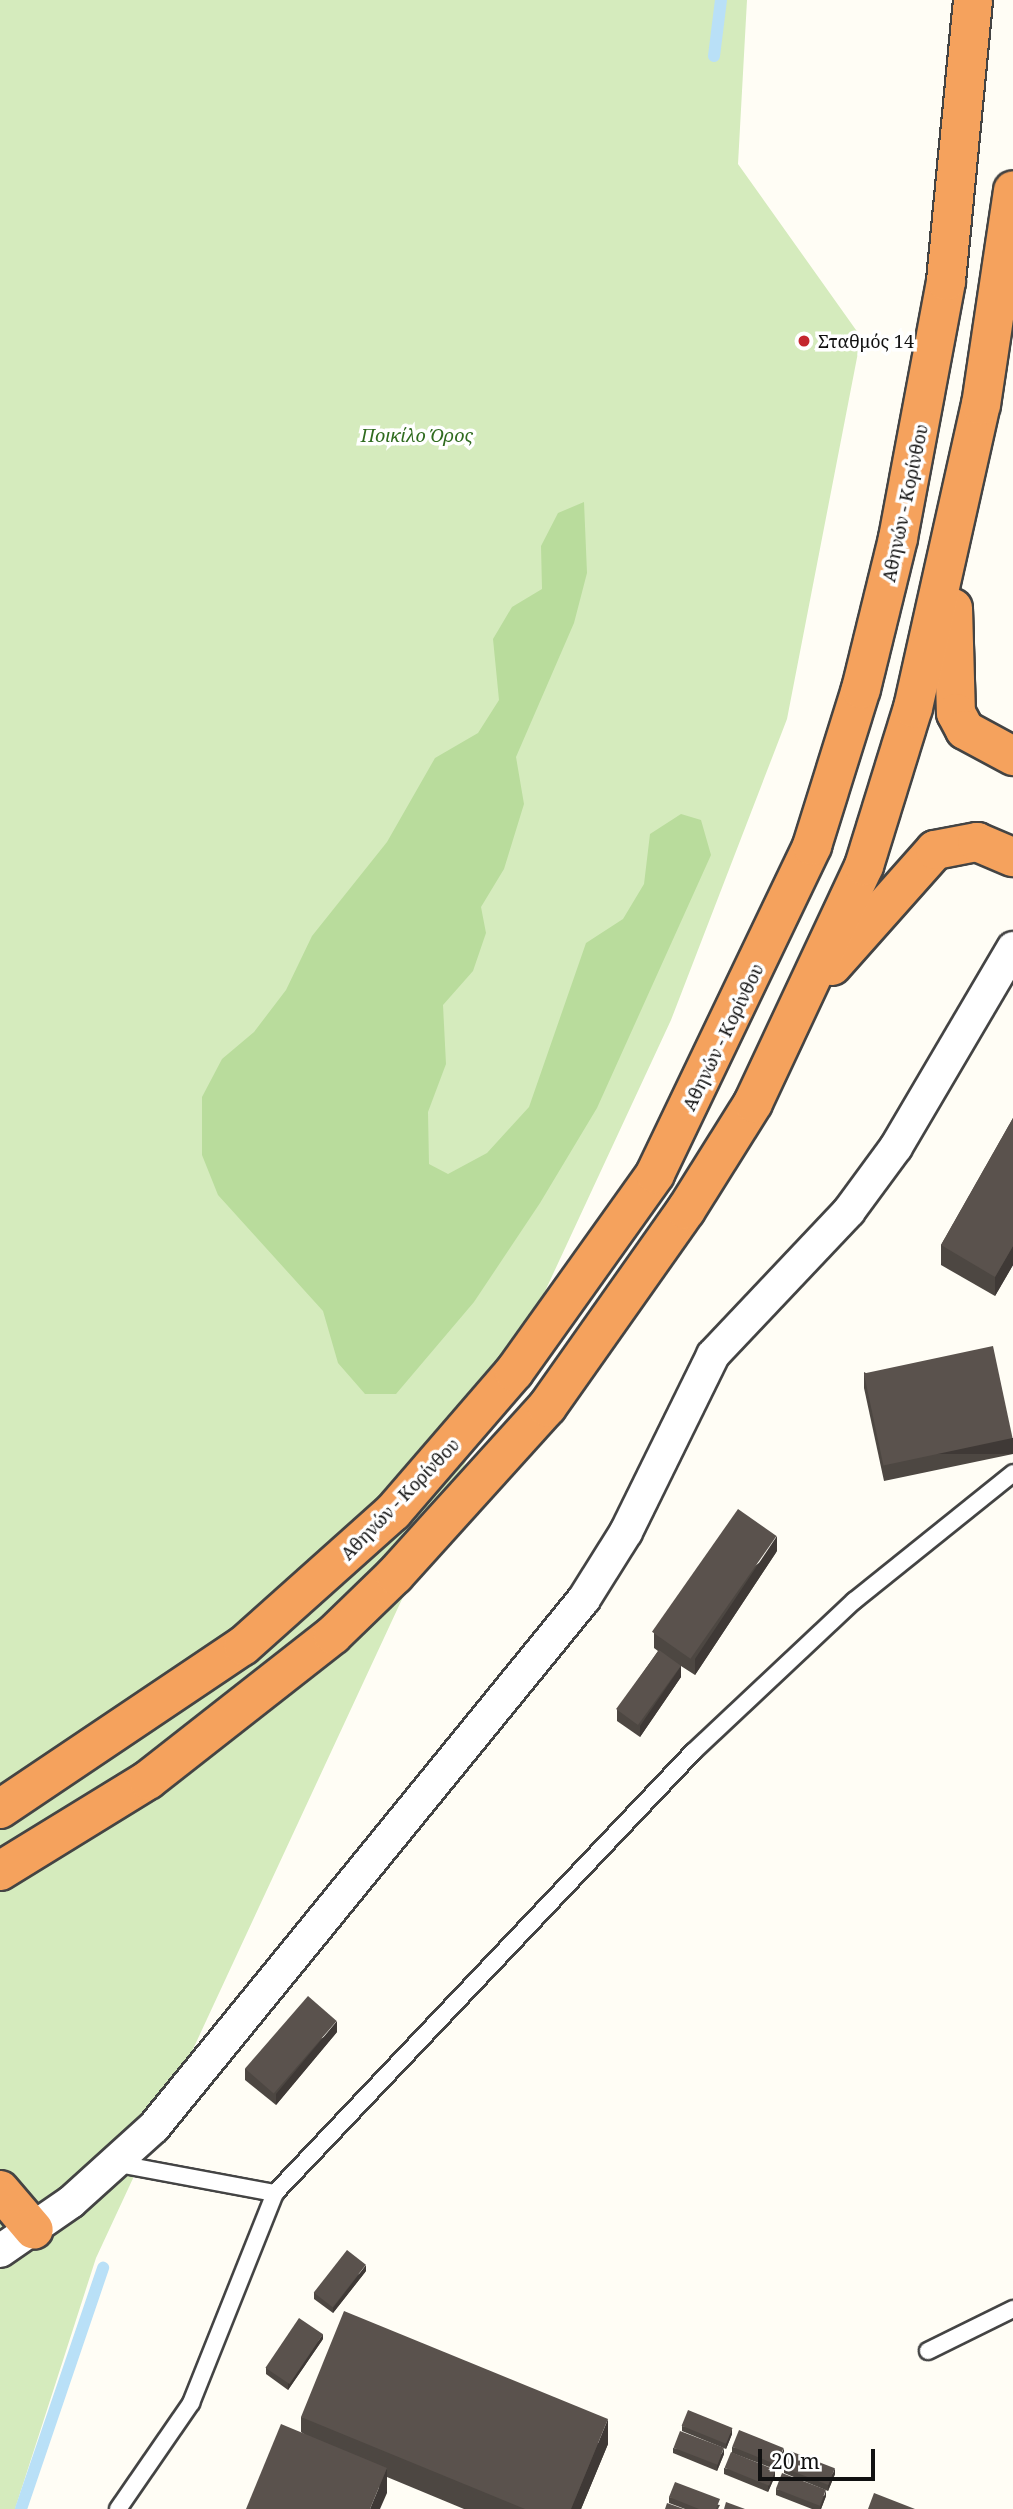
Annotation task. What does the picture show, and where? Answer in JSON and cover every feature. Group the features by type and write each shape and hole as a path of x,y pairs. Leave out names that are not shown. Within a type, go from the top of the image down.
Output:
{"highway":[{"name":"Αθηνών - Κορίνθου","path":"0,1809 243,1646 393,1512 514,1371 655,1174 811,846 861,689 931,372 964,142 973,0"},
{"path":"0,1871 148,1780 266,1690 333,1635 481,1485 547,1407 687,1210 753,1103 804,1000 864,866 953,549 1013,190"},
{"path":"953,549 956,713 965,730 1013,756"},
{"path":"804,1000 934,850 977,842 1013,858"},
{"path":"0,2190 34,2231"}],"street":[{"path":"0,2252 34,2231 155,2127 584,1600 713,1355 849,1211 896,1147 1013,948"}],"lane":[{"path":"118,2509 191,2403 275,2193 693,1752 854,1601 1013,1473"},
{"path":"114,2163 275,2193"},
{"path":"928,2351 1013,2309"}],"green space":[{"name":"Ποικίλο Όρος","path":"0,0 747,0 738,164 861,337 787,719 671,1020 96,2258 15,2509 0,2509"},
{"path":"584,502 587,573 574,623 516,757 524,804 504,869 481,907 486,933 473,971 443,1005 446,1064 428,1112 429,1164 448,1174 487,1153 529,1107 586,943 623,919 644,884 650,834 681,814 701,820 711,855 597,1108 540,1203 474,1302 396,1394 365,1394 338,1363 323,1311 218,1195 202,1155 202,1097 222,1059 254,1032 286,990 312,936 387,842 435,758 478,733 499,700 493,639 512,607 542,589 541,546 558,513"}],"building":[{"path":"1013,1118 1013,1246 995,1277 941,1245"},
{"path":"993,1346 1013,1438 883,1465 864,1373"},
{"path":"738,1509 777,1536 690,1659 652,1632"},
{"path":"659,1650 681,1666 638,1725 616,1709"},
{"path":"308,1996 337,2021 274,2093 245,2068"},
{"path":"347,2250 366,2265 333,2307 314,2293"},
{"path":"344,2311 608,2419 571,2509 525,2509 301,2417"},
{"path":"299,2318 323,2334 289,2384 265,2368"},
{"path":"688,2410 733,2428 726,2444 682,2426"},
{"path":"281,2424 387,2468 370,2509 246,2509"},
{"path":"739,2430 784,2448 777,2465 732,2447"},
{"path":"680,2431 724,2448 717,2465 674,2448"},
{"path":"790,2451 835,2468 828,2485 784,2468"},
{"path":"731,2452 776,2470 769,2486 725,2468"},
{"path":"782,2473 826,2490 820,2506 776,2489"},
{"path":"675,2482 720,2499 716,2509 699,2509 669,2497"},
{"path":"874,2493 915,2509 868,2509"},
{"path":"726,2502 745,2509 724,2509"},
{"path":"667,2503 684,2509 665,2509"}],"waterway":[{"path":"714,56 721,0"},
{"path":"21,2509 103,2268"}],"place":[{"name":"Σταθμός 14","path":"804,341"}]}
